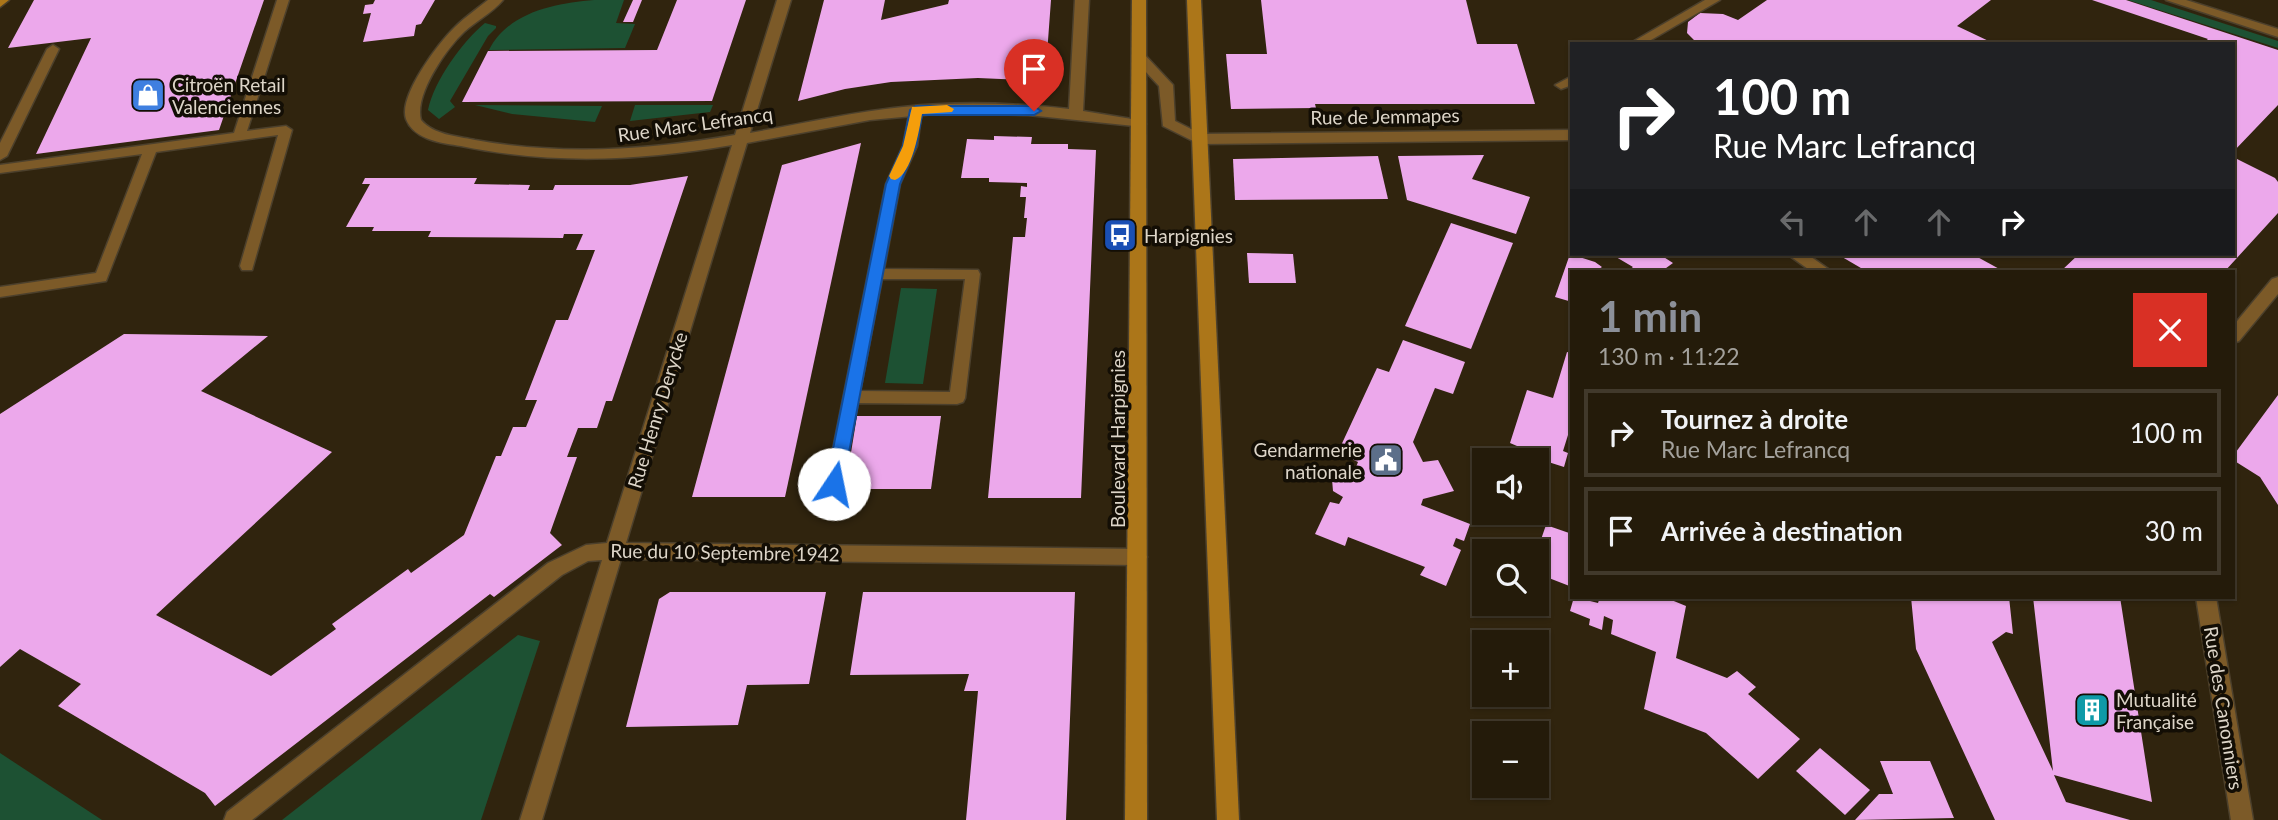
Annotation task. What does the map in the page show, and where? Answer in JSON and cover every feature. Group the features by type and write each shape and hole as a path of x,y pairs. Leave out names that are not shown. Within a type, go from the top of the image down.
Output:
{"main road":[{"name":"Boulevard Harpignies","path":"1136,820 1139,0"},
{"path":"1194,0 1228,820"}],"street":[{"name":"Rue Marc Lefrancq","path":"496,0 449,42 416,93 412,101 412,115 414,122 427,132 507,152 572,157 664,152 916,110 987,108 1076,115 1139,124"},
{"name":"Rue Henry Derycke","path":"531,820 784,0"},
{"path":"1076,115 1082,0"},
{"path":"2173,0 2278,33"},
{"path":"1139,57 1166,85 1168,123 1199,139"},
{"name":"Rue de Jemmapes","path":"1199,139 1570,135"},
{"path":"1798,256 1821,270"},
{"path":"2235,335 2278,284"},
{"name":"Rue du 10 Septembre 1942","path":"235,820 555,569 586,553 614,551 1138,557"},
{"name":"Rue des Canonniers","path":"2206,599 2242,820"}],"lane":[{"path":"239,137 283,0"},
{"path":"1639,42 1714,0"},
{"path":"0,156 53,48"},
{"path":"834,484 893,184 910,146 916,110"},
{"path":"0,169 286,130 247,266"},
{"path":"0,292 101,277 151,149"},
{"path":"851,397 957,398 974,274 876,274"}],"green space":[{"path":"594,0 624,0 616,23 635,24 625,48 489,50 497,37 521,18 549,7"},
{"path":"2128,0 2151,0 2278,41 2278,48"},
{"path":"485,23 496,28 488,36 450,101 455,107 439,119 428,110 436,87 458,51"},
{"path":"475,105 602,106 595,122 512,114"},
{"path":"635,105 713,105 710,112 630,121"},
{"path":"901,288 937,289 923,384 885,383"},
{"path":"518,635 540,641 481,820 282,820"},
{"path":"0,753 102,820 0,820"}],"building":[{"name":"Citroën Retail Valenciennes","path":"34,0 264,0 219,130 36,154 91,38 8,48"},
{"path":"375,0 435,0 421,24 416,25 414,36 363,42 371,13 363,14 365,5 373,4"},
{"path":"633,0 642,0 633,22 623,22"},
{"path":"677,0 746,0 712,101 462,102 488,51 657,50"},
{"path":"824,0 885,0 881,20 948,4 949,0 1051,0 1045,81 978,78 891,82 845,89 798,101"},
{"path":"1261,0 1466,0 1477,44 1517,44 1535,104 1315,104 1316,108 1231,109 1226,54 1267,54"},
{"path":"1767,0 1991,0 1957,26 1991,42 1696,42 1687,33 1688,22 1700,13 1723,14 1738,20"},
{"path":"2092,0 2126,0 2278,50 2278,105 2235,150 2235,42 2204,42 2208,39"},
{"path":"994,136 1032,137 1031,144 1068,144 1068,149 1096,150 1081,498 988,498 1013,237 1025,237 1027,218 1024,218 1026,197 1020,197 1021,186 1027,187 1027,183 989,182 989,178 961,178 967,139 994,140"},
{"path":"861,143 785,497 692,497 782,165"},
{"path":"1484,155 1472,179 1530,197 1516,234 1407,200 1398,156"},
{"path":"1378,156 1388,199 1235,200 1233,159"},
{"path":"2235,158 2278,182 2278,213 2226,270 2062,270 2077,256 2235,256"},
{"path":"688,176 612,401 606,401 597,428 578,428 567,457 577,457 550,533 562,545 494,597 490,594 215,806 205,793 58,706 81,684 20,649 0,667 0,414 124,334 268,336 201,391 332,452 156,615 271,676 336,629 332,624 408,569 411,573 464,535 496,456 501,456 513,427 526,427 537,400 525,400 556,320 568,320 595,250 576,250 583,234 564,234 563,238 428,237 431,231 372,231 374,227 346,227 370,184 362,184 365,178 477,178 474,184 530,185 528,190 553,190 555,185 630,185"},
{"path":"1451,223 1513,243 1471,349 1405,326"},
{"path":"1247,253 1293,254 1296,283 1249,283"},
{"path":"1570,254 1602,267 1598,270 1570,270 1570,301 1555,297"},
{"path":"1662,256 1673,263 1663,270 1629,270 1633,267 1616,257"},
{"path":"1840,256 1976,256 2001,270 1864,270"},
{"path":"1403,340 1465,362 1453,394 1435,388 1413,442 1423,462 1438,460 1454,491 1423,499 1421,505 1470,524 1464,541 1456,538 1453,546 1461,550 1446,586 1420,575 1425,567 1348,537 1345,546 1315,534 1330,502 1339,504 1343,497 1333,491 1332,479 1343,477 1351,480 1358,462 1338,452 1377,368 1389,372"},
{"path":"1567,352 1570,353 1570,436 1568,435 1563,451 1568,453 1564,467 1549,462 1549,448 1522,448 1510,443 1527,390 1553,398"},
{"path":"2278,395 2278,505 2260,477 2235,461 2235,453"},
{"path":"857,416 941,416 931,489 845,489"},
{"path":"1546,525 1570,533 1570,586 1549,578 1549,539 1541,539"},
{"path":"670,592 826,592 809,684 747,685 738,725 626,727 659,599"},
{"path":"863,592 1075,592 1066,820 966,820 978,691 964,691 969,674 850,675"},
{"path":"1573,599 1598,603 1599,599 1669,599 1686,606 1676,658 1727,678 1737,671 1756,687 1748,694 1800,739 1758,779 1706,733 1644,709 1656,652 1611,634 1613,620 1604,616 1602,630 1589,625 1590,619 1570,611"},
{"name":"Mutualité Française","path":"1911,599 2009,599 2013,634 2006,632 1992,642 2053,771 2033,599 2120,599 2152,802 2054,775 2066,802 2130,820 1995,820 1916,649"},
{"path":"1820,748 1870,790 1845,815 1796,771"},
{"path":"1880,761 1930,761 1954,818 1855,820 1879,794 1893,794"}],"slow traffic":[{"path":"895,176 910,146 916,110 947,109"}],"place":[{"name":"Citroën Retail Valenciennes","path":"148,95"},
{"name":"Harpignies","path":"1120,235"},
{"name":"Gendarmerie nationale","path":"1386,460"},
{"name":"Mutualité Française","path":"2092,710"}],"route":[{"path":"834,484 893,184 910,146 916,110 987,108 1034,111"}]}
